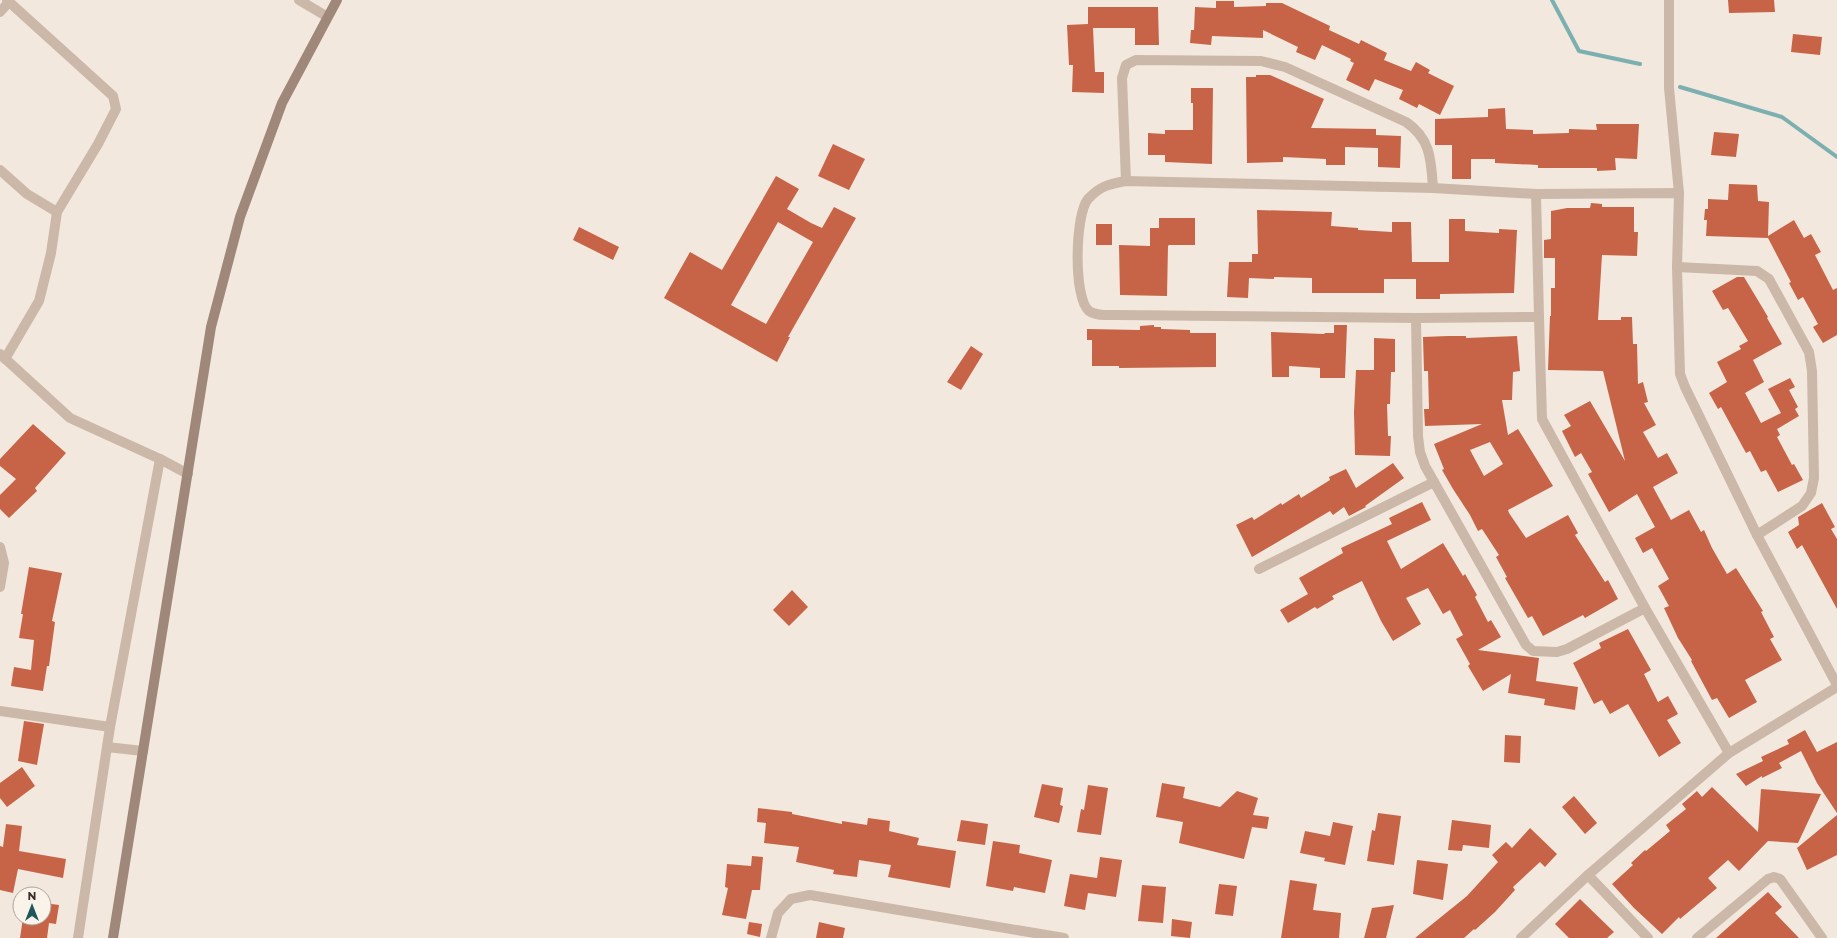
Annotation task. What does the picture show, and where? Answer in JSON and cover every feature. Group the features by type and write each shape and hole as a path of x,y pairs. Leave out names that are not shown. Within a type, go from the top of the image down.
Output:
{"street":[{"path":"299,0 326,16"},
{"path":"113,938 211,327 240,217 282,103 326,16 337,0"},
{"path":"1521,938 1588,875 1730,753 1837,686 1757,536 1680,374 1677,267 1679,193 1669,88 1669,0"},
{"path":"0,12 8,1 113,96 116,109 98,144 56,212 50,253 39,301 3,356 70,418 160,459 188,474"},
{"path":"1126,181 1122,78 1126,65 1136,60 1261,61 1292,71 1406,122 1415,128 1424,139 1431,160 1433,188"},
{"path":"0,170 27,194 56,212"},
{"path":"1539,316 1416,318 1094,314 1089,311 1082,297 1078,251 1079,223 1087,200 1104,185 1126,181 1433,188 1536,194 1679,193"},
{"path":"1536,194 1542,420 1645,608 1730,753"},
{"path":"1677,267 1756,271 1769,280 1810,352 1812,371 1814,478 1811,493 1802,506 1757,536"},
{"path":"1416,318 1418,436 1420,452 1425,466 1526,645 1533,651 1557,652 1567,649 1645,608"},
{"path":"78,938 110,727 160,459"},
{"path":"1259,569 1434,482"},
{"path":"0,547 4,562 0,586"},
{"path":"0,710 110,727"},
{"path":"107,747 143,751"},
{"path":"1588,875 1648,938"},
{"path":"1697,938 1768,879 1774,877 1780,879 1822,938"},
{"path":"771,938 778,913 782,908 791,899 810,895 1064,938"}],"building":[{"path":"1728,0 1774,0 1775,12 1729,13"},
{"path":"1216,1 1234,1 1234,7 1266,6 1266,3 1282,3 1330,26 1329,30 1359,44 1361,40 1387,53 1384,60 1411,71 1416,62 1430,70 1428,73 1454,86 1440,115 1419,104 1417,108 1399,99 1403,90 1375,79 1369,91 1346,80 1354,63 1350,61 1351,59 1322,45 1315,60 1296,52 1298,47 1263,30 1263,38 1212,36 1211,45 1190,43 1191,30 1194,30 1195,7 1216,8"},
{"path":"1088,7 1158,7 1159,45 1135,45 1135,28 1093,28 1095,72 1104,72 1104,93 1072,92 1073,65 1069,65 1067,25 1088,24"},
{"path":"1793,34 1822,37 1820,55 1791,52"},
{"path":"1256,75 1270,75 1324,99 1311,128 1376,129 1376,135 1401,136 1400,168 1378,167 1378,148 1345,147 1345,165 1326,165 1326,159 1283,157 1283,162 1247,163 1246,77 1256,77"},
{"path":"1191,88 1213,88 1212,164 1165,162 1165,155 1148,155 1148,133 1165,134 1165,130 1193,130 1193,103 1191,103"},
{"path":"1505,108 1506,129 1533,130 1533,134 1569,133 1569,129 1597,130 1596,124 1639,124 1637,159 1615,158 1616,170 1597,171 1597,168 1538,168 1538,165 1495,163 1495,159 1471,159 1471,179 1452,179 1452,145 1435,145 1435,119 1488,117 1488,109"},
{"path":"1714,132 1739,134 1736,157 1711,155"},
{"path":"833,144 865,159 849,190 818,176"},
{"path":"776,176 799,189 787,209 811,223 822,228 834,207 856,218 788,337 790,337 777,362 664,298 690,252 722,270","holes":["778,222 813,242 766,324 731,305"]},
{"path":"1729,184 1757,185 1758,201 1769,202 1768,236 1794,220 1804,238 1811,234 1821,252 1815,255 1833,290 1837,288 1837,335 1823,343 1813,327 1818,324 1803,297 1798,300 1789,283 1791,282 1768,238 1706,236 1707,220 1704,220 1705,209 1708,209 1708,199 1728,200"},
{"path":"1591,203 1602,204 1602,207 1634,207 1634,232 1638,232 1637,256 1602,255 1598,320 1621,320 1621,317 1632,317 1633,344 1637,344 1638,384 1643,382 1648,402 1644,403 1656,425 1643,432 1658,458 1667,453 1678,473 1653,487 1671,520 1689,510 1701,532 1704,530 1712,548 1727,574 1736,568 1763,611 1761,612 1774,637 1770,639 1782,660 1745,680 1757,702 1729,718 1717,698 1712,700 1691,661 1692,660 1678,638 1664,608 1669,606 1658,586 1669,579 1652,548 1643,553 1635,538 1655,527 1637,494 1609,512 1588,474 1592,472 1581,453 1575,457 1562,431 1571,426 1564,415 1590,401 1625,461 1603,371 1548,370 1551,288 1555,288 1555,258 1544,258 1544,240 1551,239 1551,211 1567,208 1590,208"},
{"path":"1257,210 1332,212 1331,226 1358,228 1358,230 1392,232 1392,222 1411,222 1412,262 1449,262 1449,219 1465,219 1465,231 1499,233 1499,229 1517,230 1514,293 1440,294 1440,299 1416,299 1416,279 1384,279 1384,293 1312,293 1312,278 1274,277 1274,279 1249,278 1248,298 1227,297 1229,262 1252,262 1252,254 1258,254"},
{"path":"1159,218 1195,218 1195,245 1168,246 1167,296 1120,295 1119,245 1150,246 1150,228 1159,228"},
{"path":"1096,224 1112,224 1112,245 1096,245"},
{"path":"579,227 619,247 613,260 573,240"},
{"path":"1737,277 1744,277 1782,344 1753,360 1764,382 1745,393 1761,423 1781,413 1768,389 1790,378 1795,387 1789,390 1798,407 1795,409 1799,416 1777,429 1780,435 1777,437 1792,465 1794,464 1803,480 1778,492 1766,470 1761,472 1750,451 1746,453 1721,407 1718,409 1709,393 1727,382 1717,362 1741,349 1739,346 1748,341 1728,308 1723,310 1712,291"},
{"path":"1154,325 1154,327 1161,327 1161,329 1190,330 1190,333 1216,333 1216,367 1119,368 1119,366 1092,366 1092,340 1087,340 1087,329 1140,330 1140,326"},
{"path":"1334,325 1347,325 1345,378 1320,378 1320,368 1289,366 1289,377 1272,377 1271,332 1334,333"},
{"path":"1466,336 1466,338 1517,336 1520,371 1513,372 1512,400 1502,400 1508,435 1518,429 1553,486 1508,510 1509,513 1526,538 1568,515 1578,533 1575,535 1605,582 1608,580 1618,599 1585,618 1583,615 1543,636 1532,616 1528,618 1505,578 1507,577 1496,557 1499,555 1482,529 1478,531 1470,515 1442,470 1444,469 1434,444 1482,424 1425,426 1424,409 1429,409 1428,371 1424,371 1423,337","holes":["1490,442 1503,464 1484,476 1470,450"]},
{"path":"1374,338 1395,339 1395,372 1391,372 1390,404 1387,404 1388,436 1391,436 1390,456 1355,455 1354,412 1356,370 1374,370"},
{"path":"971,346 983,354 961,390 947,382"},
{"path":"33,424 66,453 35,488 37,491 9,518 0,509 0,495 16,479 0,466 0,459"},
{"path":"1393,463 1404,478 1365,506 1366,507 1349,516 1344,507 1333,515 1330,511 1252,557 1236,525 1252,517 1254,520 1281,503 1282,505 1299,494 1301,498 1330,480 1329,477 1346,469 1356,488"},
{"path":"1422,502 1431,520 1387,541 1401,569 1443,543 1463,576 1465,574 1477,595 1475,597 1488,622 1491,620 1501,637 1478,650 1539,658 1536,681 1578,687 1575,710 1544,705 1545,699 1508,693 1511,674 1483,691 1468,666 1470,664 1456,639 1463,635 1450,610 1443,614 1428,588 1406,598 1421,624 1393,641 1381,621 1362,581 1332,596 1334,599 1317,609 1315,607 1288,623 1280,610 1308,594 1299,578 1343,553 1341,548 1392,524 1389,518"},
{"path":"1822,503 1835,527 1831,529 1837,539 1837,609 1802,545 1797,549 1788,532 1799,525 1798,517"},
{"path":"29,567 62,573 52,621 55,622 49,666 47,666 43,691 11,686 14,667 31,670 34,640 19,638 23,614 21,614"},
{"path":"792,590 808,607 789,626 773,610"},
{"path":"1628,629 1651,670 1644,674 1658,702 1668,696 1678,714 1667,720 1681,743 1659,757 1628,704 1610,714 1602,700 1594,704 1573,663 1601,648 1599,643"},
{"path":"24,721 44,724 37,765 18,761"},
{"path":"1805,730 1817,752 1837,742 1837,813 1817,783 1801,751 1779,763 1782,768 1762,778 1762,776 1746,786 1736,774 1763,761 1761,757 1789,744 1787,740"},
{"path":"1505,735 1521,736 1520,763 1504,762"},
{"path":"22,767 35,786 7,807 0,798 0,783"},
{"path":"1162,783 1185,787 1183,798 1220,807 1237,791 1258,798 1253,815 1269,817 1267,829 1252,827 1244,859 1179,843 1183,822 1156,817"},
{"path":"1042,784 1063,788 1060,805 1063,806 1059,823 1034,817"},
{"path":"1088,785 1108,788 1101,835 1077,832 1081,809 1084,810"},
{"path":"1712,787 1758,832 1761,789 1821,794 1798,843 1768,841 1739,871 1728,860 1708,878 1717,888 1680,919 1679,917 1662,934 1634,908 1612,884 1633,865 1631,863 1645,850 1646,851 1670,831 1666,825 1686,809 1682,804 1697,791 1702,797"},
{"path":"1574,796 1597,823 1585,834 1562,807"},
{"path":"758,808 792,812 792,814 842,824 842,821 867,825 868,818 890,821 889,831 919,838 917,845 956,851 950,888 888,877 891,865 859,860 857,877 833,874 834,870 796,862 799,847 764,843 766,823 757,822"},
{"path":"1378,813 1401,816 1394,865 1367,861 1372,830 1375,831"},
{"path":"1837,815 1837,855 1807,870 1797,848"},
{"path":"961,820 988,824 985,845 957,841"},
{"path":"1452,820 1491,825 1489,848 1463,845 1462,851 1448,850"},
{"path":"1333,822 1353,826 1345,865 1324,861 1325,858 1300,853 1305,831 1330,836"},
{"path":"6,824 22,826 19,851 66,859 63,878 18,869 14,886 12,886 12,893 0,890 0,846 3,847"},
{"path":"1530,828 1557,854 1545,867 1540,862 1513,887 1515,890 1495,912 1464,938 1415,938 1467,896 1498,862 1492,855 1506,842 1512,848"},
{"path":"993,841 1020,845 1019,853 1052,860 1045,893 1014,887 1013,891 986,886"},
{"path":"752,856 763,857 760,890 752,890 746,919 722,915 728,888 725,887 727,864 751,866"},
{"path":"1100,857 1122,860 1116,897 1088,893 1085,910 1064,906 1070,874 1097,878"},
{"path":"1417,860 1448,864 1443,900 1413,894"},
{"path":"1290,880 1317,884 1313,910 1341,913 1339,938 1281,938"},
{"path":"1219,884 1237,886 1233,916 1215,914"},
{"path":"1142,885 1166,887 1163,923 1138,921"},
{"path":"1768,892 1782,907 1775,913 1799,938 1716,938"},
{"path":"1580,899 1614,932 1607,938 1569,938 1555,924"},
{"path":"52,904 59,905 56,924 52,923"},
{"path":"1394,905 1386,938 1364,938 1372,908"},
{"path":"1172,919 1192,922 1190,938 1171,936"},
{"path":"749,922 762,924 760,937 747,934"},
{"path":"819,922 845,928 843,938 816,938"},
{"path":"22,926 49,926 47,938 20,938"}],"waterway":[{"path":"1552,0 1579,51 1640,64"},
{"path":"1680,87 1782,117 1837,157"}]}
